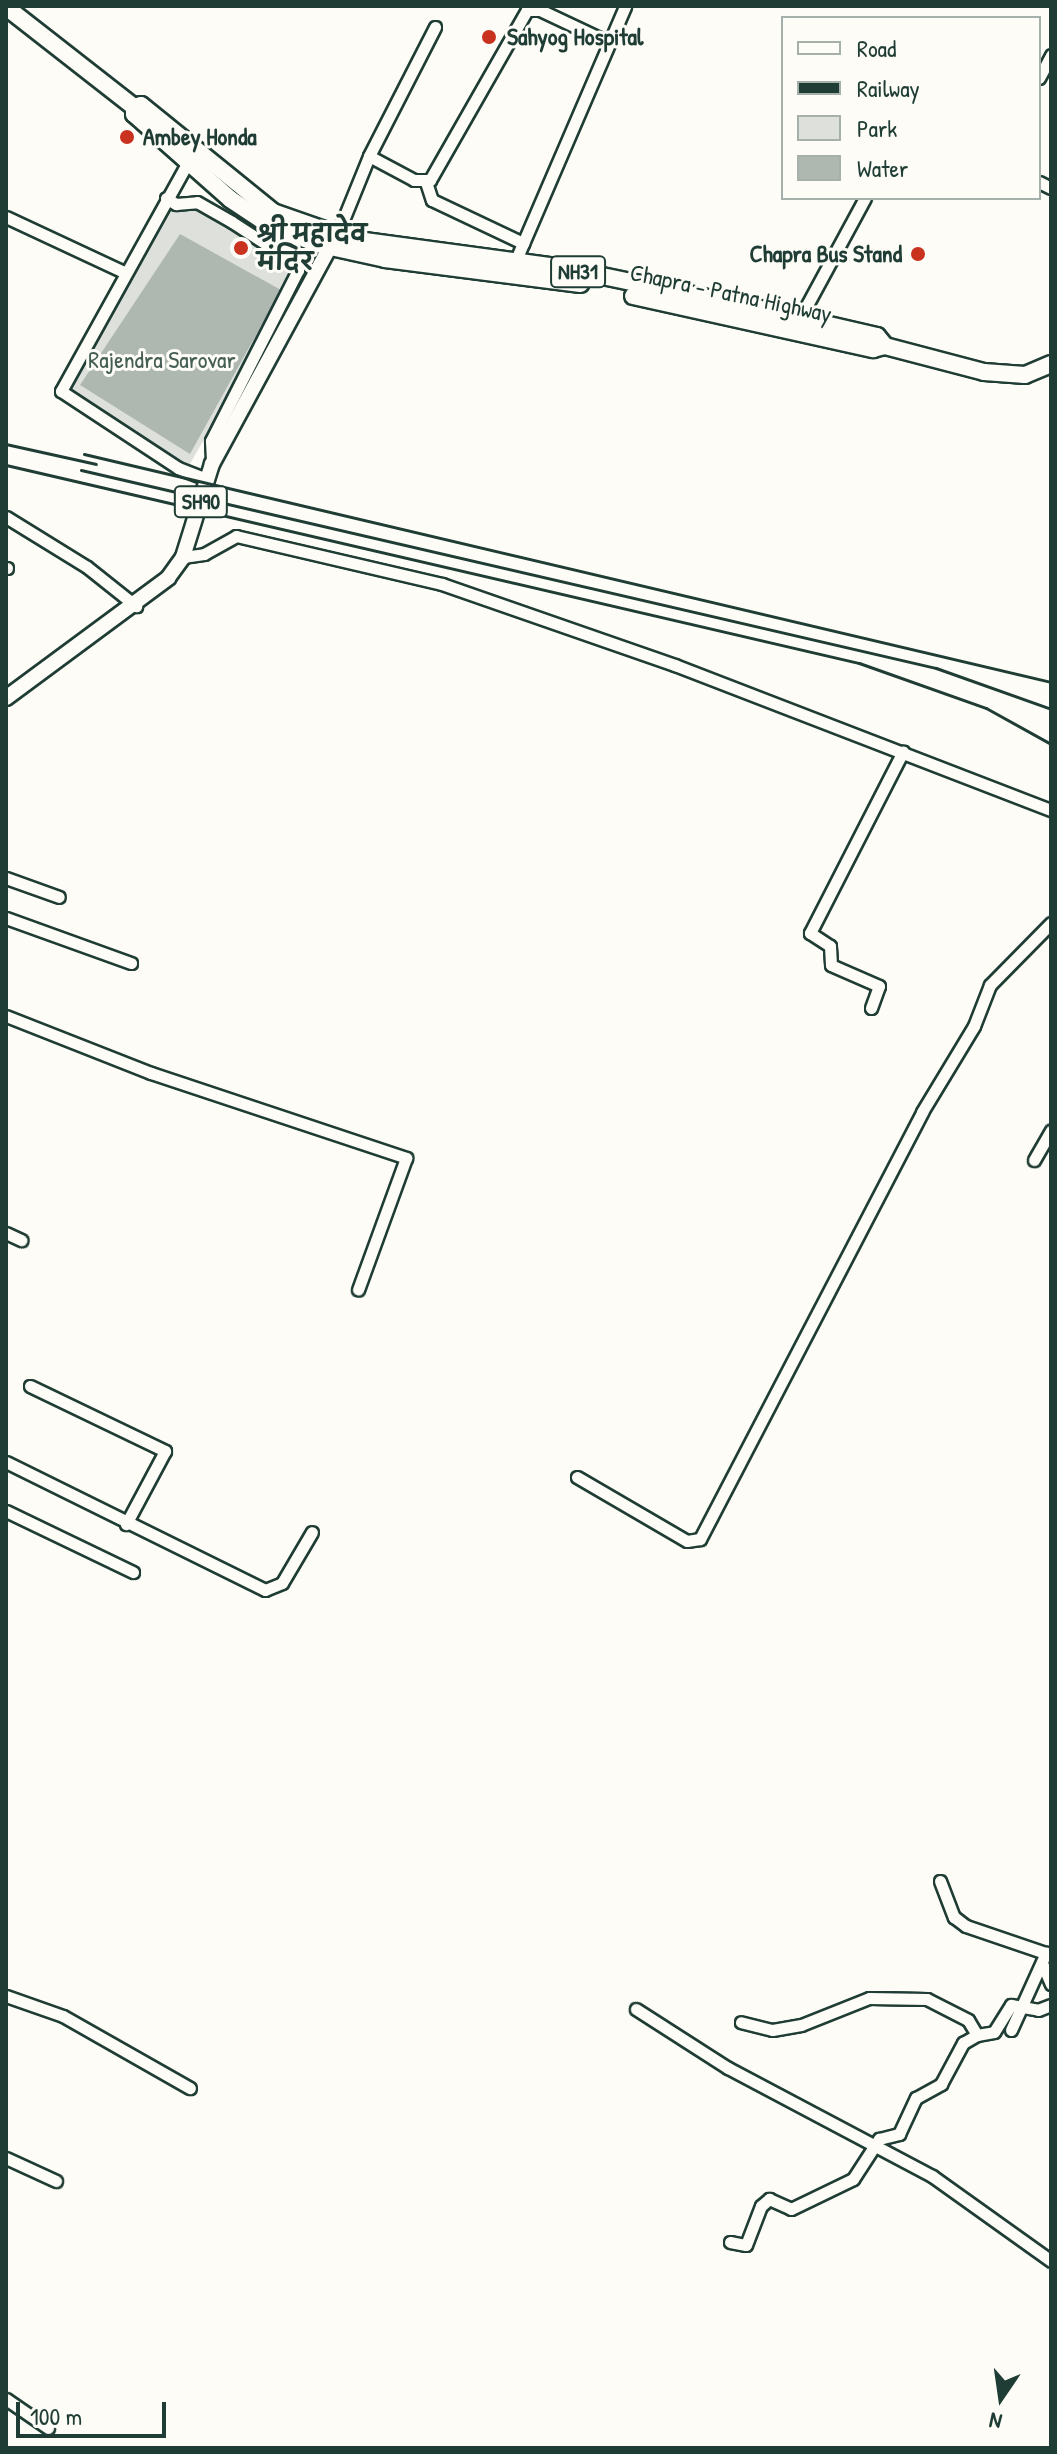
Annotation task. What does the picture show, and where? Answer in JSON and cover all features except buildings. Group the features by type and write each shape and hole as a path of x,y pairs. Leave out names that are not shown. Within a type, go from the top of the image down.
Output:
{"highway":[{"name":"Chapra - Patna Highway","path":"13,10 134,107"},
{"name":"Chapra - Patna Highway","path":"134,107 141,105 273,212 334,241 515,262 800,318 877,336 885,346"},
{"name":"Chapra - Patna Highway","path":"134,107 134,114 250,215 385,259 562,279 873,349 885,346 1010,376 1051,364"}],"main road":[{"name":"SH90","path":"6,698 136,606 168,578 183,557 212,464 284,325 334,241"}],"street":[{"path":"515,262 625,6"},
{"path":"426,182 436,175 527,10 540,10 608,42"},
{"path":"334,241 369,156 435,27"},
{"path":"1041,74 1051,55"},
{"path":"369,156 426,182 432,200 523,243"},
{"path":"188,162 124,272 61,391 178,468 207,479"},
{"path":"166,198 174,203 197,202 292,261 298,270 211,441 212,464"},
{"path":"800,318 864,200"},
{"path":"6,217 124,272"},
{"path":"6,517 87,567 136,606"},
{"path":"183,557 204,554 236,536 442,584 903,751 1051,810"},
{"path":"871,1008 879,986 829,964 830,946 810,933 903,751"},
{"path":"6,878 59,897"},
{"path":"6,918 131,963"},
{"path":"577,1477 681,1538 700,1539 858,1244 922,1112 974,1026 990,985 1051,923"},
{"path":"6,1016 151,1073 406,1158 358,1290"},
{"path":"1034,1160 1051,1131"},
{"path":"6,1233 21,1240"},
{"path":"30,1386 165,1451 126,1524"},
{"path":"6,1462 126,1524 270,1591 282,1583 312,1532"},
{"path":"6,1511 133,1572"},
{"path":"940,1881 954,1917 966,1926 1048,1956"},
{"path":"1048,1956 1051,1984"},
{"path":"1011,2030 1048,1956"},
{"path":"6,1996 63,2016 190,2088"},
{"path":"741,2022 772,2030 801,2025 869,1998 927,1999 968,2020 977,2035"},
{"path":"730,2242 746,2245 761,2206 769,2199 791,2209 853,2179 879,2139 899,2134 916,2098 941,2084 963,2043 977,2035 988,2037 1003,2012 1022,2005 1038,2010 1051,2005"},
{"path":"636,2009 725,2066 932,2176 1051,2261"},
{"path":"6,2158 56,2181"},
{"path":"6,2399 48,2428"}],"green space":[{"name":"Rajendra Sarovar","path":"170,192 289,260 296,276 186,471 57,389"}],"water":[{"name":"Rajendra Sarovar","path":"180,234 281,290 190,454 80,385"}],"railway":[{"path":"6,444 96,464"},
{"path":"84,454 1051,682"},
{"path":"6,465 859,663 986,708 1051,744"},
{"path":"81,470 936,668 1051,709"}],"place":[{"name":"Sahyog Hospital","path":"489,37"},
{"name":"Ambey Honda","path":"127,137"},
{"name":"श्री महादेव मंदिर","path":"241,248"},
{"name":"Chapra Bus Stand","path":"918,254"}]}
